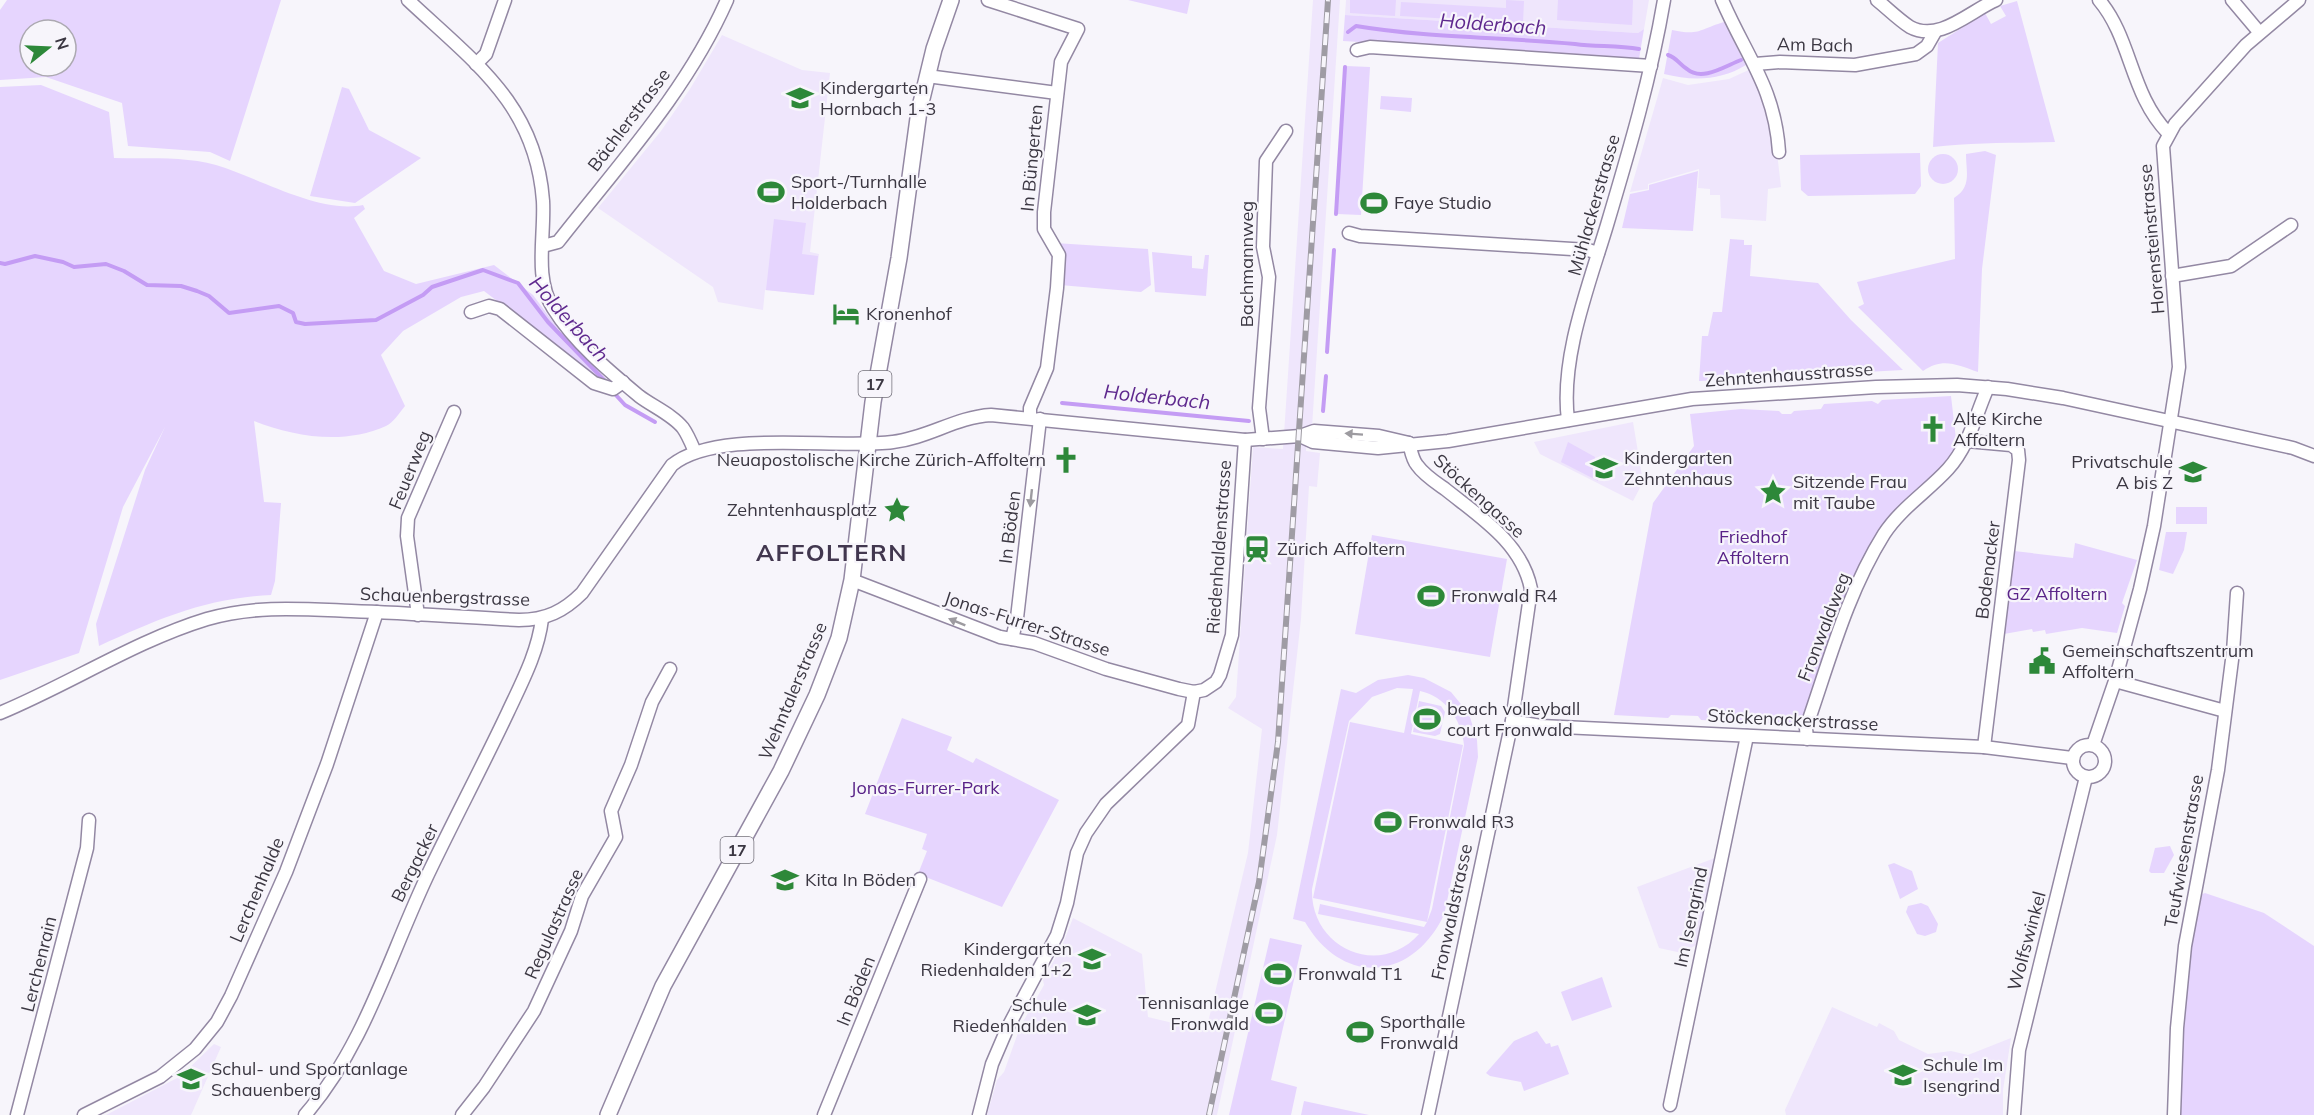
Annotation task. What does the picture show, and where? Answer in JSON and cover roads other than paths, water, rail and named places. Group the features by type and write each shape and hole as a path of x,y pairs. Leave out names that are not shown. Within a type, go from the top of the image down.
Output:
{"main road":[{"name":"Wehntalerstrasse","path":"608,1115 666,978 801,731 839,638 852,580 867,443 880,351 899,258 918,111 951,0"}],"street":[{"path":"408,0 477,64 511,102 532,146 543,200 543,279 553,308 604,366 683,428 695,453"},
{"path":"477,64 486,54 505,0"},
{"name":"Bächlerstrasse","path":"543,246 558,242 653,124 706,43 727,0"},
{"name":"In Büngerten","path":"988,0 1078,29 1061,62 1057,93 1044,212 1044,229 1059,255 1057,288 1047,368 1030,408 1035,418"},
{"name":"Mühlackerstrasse","path":"1568,420 1566,406 1574,336 1651,66 1664,0"},
{"path":"1722,0 1755,64 1775,116 1779,152"},
{"path":"1877,0 1910,27 1923,32 1935,32 1996,0"},
{"path":"2099,0 2109,11 2120,34 2144,101 2168,133 2259,32 2270,26 2299,0"},
{"path":"2232,0 2259,32"},
{"name":"Am Bach","path":"1755,64 1780,62 1855,65 1916,54 1928,46 1935,32"},
{"path":"1357,50 1370,47 1651,66"},
{"path":"927,76 1057,93"},
{"name":"Bachmannweg","path":"1263,439 1259,408 1269,277 1263,247 1266,160 1286,131"},
{"name":"Horensteinstrasse","path":"2168,133 2163,159 2179,367 2170,422"},
{"path":"2172,276 2231,266 2291,225"},
{"path":"1348,233 1360,236 1588,250 1598,253"},
{"path":"471,312 489,306 500,309 594,383 613,389 623,382"},
{"name":"Zehntenhausstrasse","path":"867,443 893,442 913,438 976,416 1035,418 1245,440 1299,436 1313,442 1378,448 1409,443 1448,441 1692,399 1918,385 1988,387 2063,398 2293,448 2314,456"},
{"name":"Fronwaldweg","path":"1807,739 1806,728 1844,615 1865,568 1885,532 1904,510 1949,468 1967,441 1988,387"},
{"name":"Feuerweg","path":"418,615 407,536 408,518 415,496 454,412"},
{"name":"In Böden","path":"1012,639 1017,618 1035,418"},
{"path":"2093,745 2115,681 2151,538 2170,422"},
{"name":"Riedenhaldenstrasse","path":"1194,692 1204,690 1216,682 1229,650 1245,440"},
{"name":"Bodenacker","path":"1967,441 2011,446 2018,450 2019,460 1984,747"},
{"name":"Schauenbergstrasse","path":"0,713 48,693 156,639 208,619 278,608 542,619 563,610 582,593 665,472 679,460 695,453 720,448 774,444 867,443"},
{"name":"Stöckengasse","path":"1409,443 1417,465 1507,541 1528,575"},
{"name":"Fronwaldstrasse","path":"1428,1115 1512,721 1531,603 1528,575"},
{"name":"Jonas-Furrer-Strasse","path":"852,580 973,628 1034,643 1106,669 1194,692"},
{"name":"Teufwiesenstrasse","path":"2174,1115 2175,1049 2185,946 2198,887 2225,711 2237,593"},
{"name":"Lerchenhalde","path":"84,1115 160,1077 195,1049 217,1022 231,996 286,872 327,764 377,612"},
{"name":"Bergacker","path":"305,1115 328,1088 356,1041 430,869 482,768 522,683 539,643 542,619"},
{"name":"Regulastrasse","path":"462,1115 512,1047 548,984 572,931 582,896 616,837 611,811 631,765 652,702 670,669"},
{"path":"2115,681 2225,711"},
{"path":"979,1115 992,1064 1007,1029 1057,935 1067,903 1077,853 1086,833 1106,804 1188,725 1194,692"},
{"name":"Stöckenackerstrasse","path":"1512,721 1541,726 1984,747 2072,758"},
{"name":"Im Isengrind","path":"1670,1105 1748,736"},
{"path":"2082,745 2093,745 2101,749 2105,762 2099,774 2086,777 2074,768 2072,758 2082,745"},
{"name":"Wolfswinkel","path":"2014,1115 2019,1050 2086,777"},
{"name":"Lerchenrain","path":"17,1115 87,848 89,820"},
{"name":"In Böden","path":"824,1115 920,879"}],"waterway":[{"name":"Holderbach","path":"1348,32 1356,26 1438,35 1639,49"},
{"name":"Holderbach","path":"1668,55 1693,73 1700,74 1714,72 1741,60"},
{"name":"Holderbach","path":"1336,214 1345,67"},
{"name":"Holderbach","path":"1327,352 1334,250"},
{"name":"Holderbach","path":"0,263 5,264 35,256 63,262 74,267 106,264 124,271 147,285 181,286 197,291 209,296 229,313 279,306 293,313 296,322 305,324 376,320 423,295 432,287 483,270 518,283 548,322 607,383"},
{"name":"Holderbach","path":"1323,411 1326,376"},
{"name":"Holderbach","path":"614,393 625,405 655,422"},
{"name":"Holderbach","path":"1062,403 1249,421"}],"railway":[{"path":"1209,1115 1259,882 1278,742 1328,0"}],"place":[{"name":"Kindergarten Hornbach 1-3","path":"800,98"},
{"name":"Sport-/Turnhalle Holderbach","path":"771,192"},
{"name":"Faye Studio","path":"1374,203"},
{"name":"Kronenhof","path":"846,314"},
{"name":"Alte Kirche Affoltern","path":"1933,429"},
{"name":"Neuapostolische Kirche Zürich-Affoltern","path":"1066,460"},
{"name":"Kindergarten Zehntenhaus","path":"1604,468"},
{"name":"Privatschule A bis Z","path":"2193,472"},
{"name":"Sitzende Frau mit Taube","path":"1773,492"},
{"name":"Zehntenhausplatz","path":"897,510"},
{"name":"Zürich Affoltern","path":"1257,549"},
{"name":"Fronwald R4","path":"1431,596"},
{"name":"Gemeinschaftszentrum Affoltern","path":"2042,661"},
{"name":"beach volleyball court Fronwald","path":"1427,719"},
{"name":"Fronwald R3","path":"1388,822"},
{"name":"Kita In Böden","path":"785,880"},
{"name":"Kindergarten Riedenhalden 1+2","path":"1092,959"},
{"name":"Fronwald T1","path":"1278,974"},
{"name":"Tennisanlage Fronwald","path":"1269,1013"},
{"name":"Schule Riedenhalden","path":"1087,1015"},
{"name":"Sporthalle Fronwald","path":"1360,1032"},
{"name":"Schule Im Isengrind","path":"1903,1075"},
{"name":"Schul- und Sportanlage Schauenberg","path":"191,1079"}],"district":[{"name":"AFFOLTERN","path":"832,553"}],"park label":[{"name":"Friedhof Affoltern","path":"1753,547"},
{"name":"GZ Affoltern","path":"2057,594"},
{"name":"Jonas-Furrer-Park","path":"925,788"}]}
